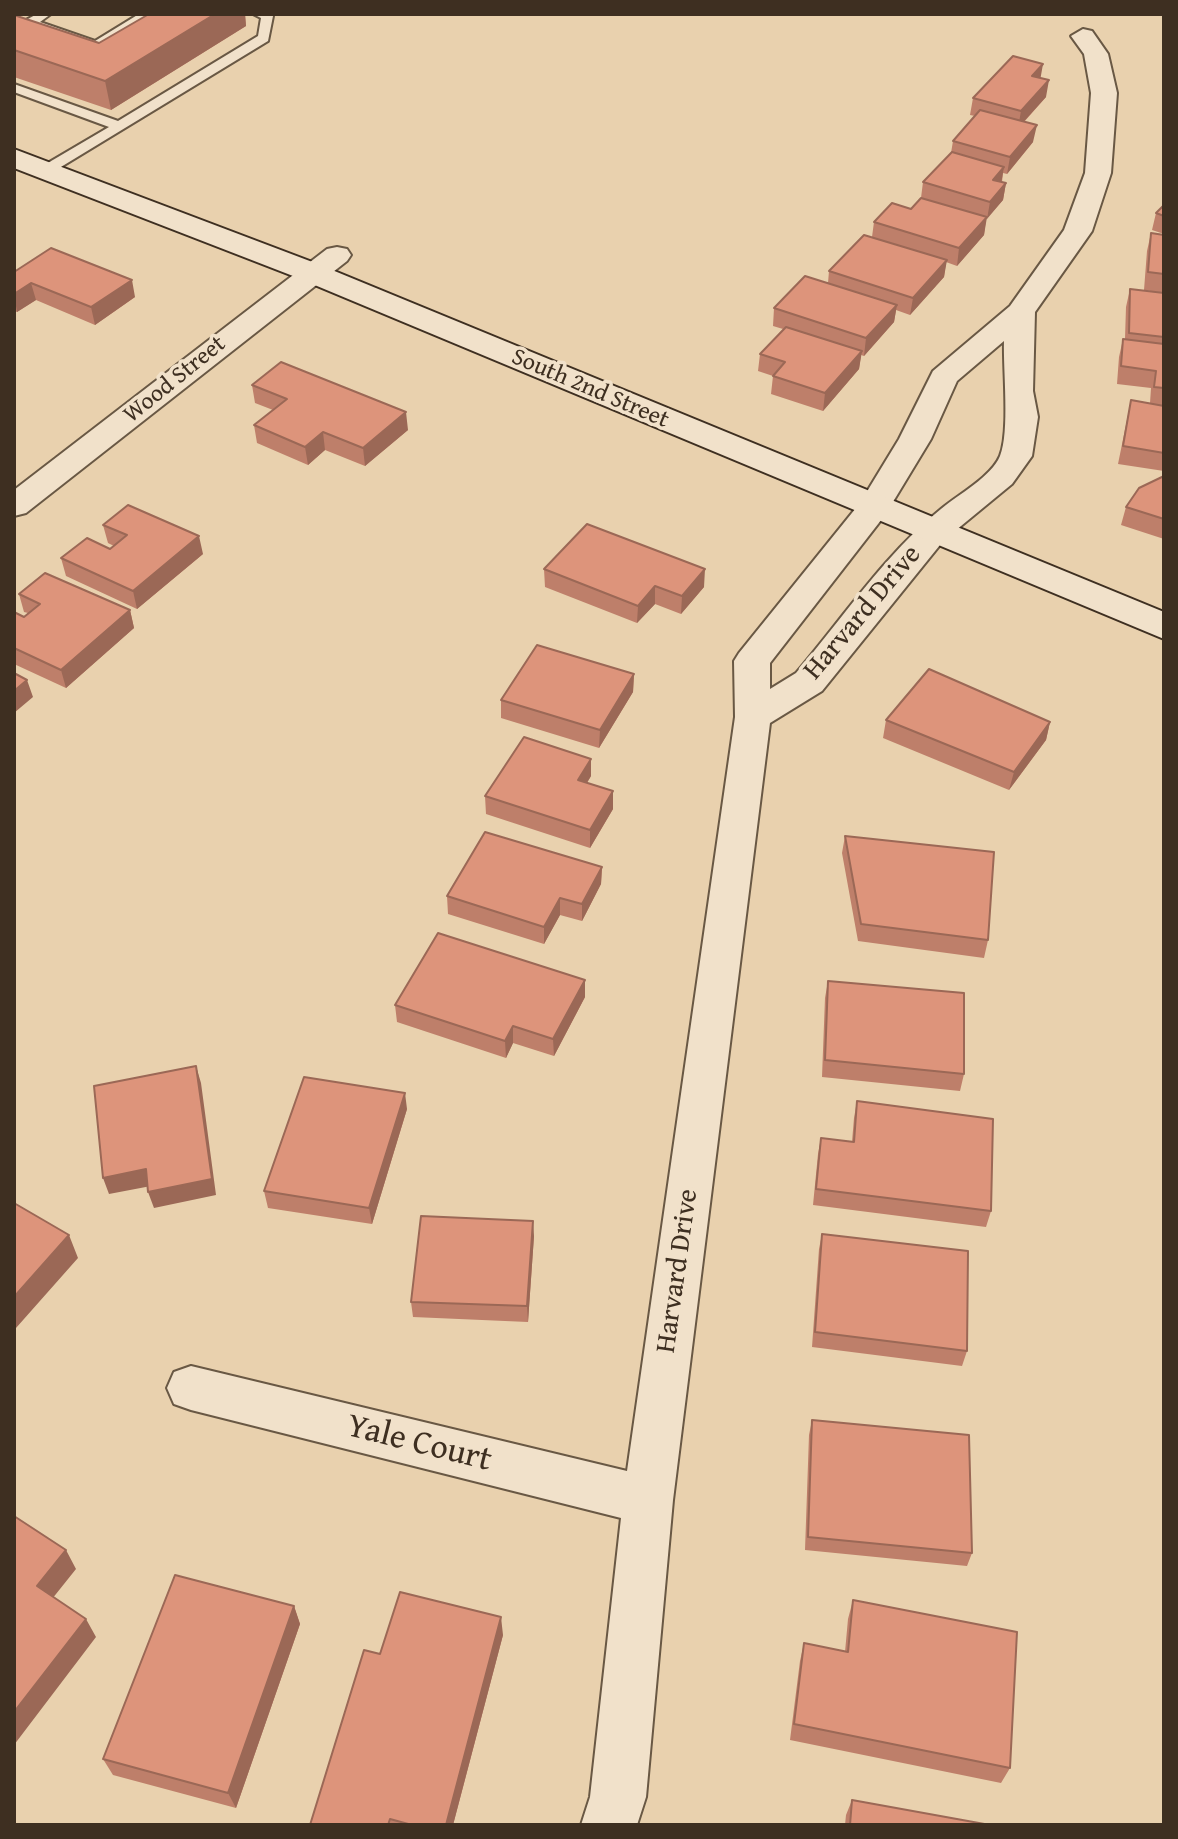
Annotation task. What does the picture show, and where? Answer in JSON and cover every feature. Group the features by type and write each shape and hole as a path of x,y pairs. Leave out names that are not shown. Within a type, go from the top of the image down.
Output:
{"main road":[{"name":"South 2nd Street","path":"14,158 326,264 873,508 1164,626"}],"street":[{"name":"Harvard Drive","path":"609,1825 618,1797 648,1500 753,717 752,661 873,508 915,439 944,377 1020,312 1078,231 1098,173 1104,93 1096,54 1083,36"},
{"name":"Wood Street","path":"14,506 326,264"},
{"name":"Harvard Drive","path":"753,717 809,682 932,533 1001,477 1016,456 1022,417 1018,391 1020,312"},
{"name":"Yale Court","path":"191,1388 648,1500"}],"lane":[{"path":"45,14 30,23 96,45 147,14"},
{"path":"46,170 264,38 267,16 259,14"},
{"path":"14,88 119,126"}],"building":[{"path":"149,14 215,14 105,81 14,50 14,15 99,43"},
{"path":"1013,56 1043,64 1032,76 1049,80 1021,111 973,98"},
{"path":"980,110 1037,125 1010,157 953,141"},
{"path":"952,152 1004,167 993,180 1006,183 990,202 923,182"},
{"path":"921,198 987,217 959,248 874,222 892,203 911,209"},
{"path":"1164,205 1164,216 1156,213"},
{"path":"1151,233 1164,235 1164,274 1148,272"},
{"path":"864,235 947,260 913,298 829,271"},
{"path":"51,248 132,280 91,307 31,283 14,294 14,272"},
{"path":"805,276 897,305 866,338 774,308"},
{"path":"1130,289 1164,293 1164,337 1129,333"},
{"path":"786,327 862,351 825,393 773,376 785,362 760,354"},
{"path":"1123,339 1164,344 1164,388 1154,387 1156,371 1121,366"},
{"path":"281,362 406,412 363,448 323,432 305,447 254,425 287,399 252,385"},
{"path":"1131,400 1164,406 1164,453 1123,446"},
{"path":"1164,476 1164,519 1126,507 1139,488"},
{"path":"128,505 199,536 133,591 61,558 87,538 110,549 127,535 103,525"},
{"path":"587,524 705,569 682,596 655,586 638,606 544,569"},
{"path":"45,573 130,610 61,670 14,648 14,612 24,617 40,604 19,594"},
{"path":"537,645 634,674 600,730 501,700"},
{"path":"929,669 1050,722 1014,772 886,720"},
{"path":"14,673 27,680 14,691"},
{"path":"524,737 591,759 578,780 613,791 590,830 485,796"},
{"path":"485,832 602,867 582,904 560,898 544,927 447,896"},
{"path":"845,836 994,852 988,940 861,924"},
{"path":"438,933 585,980 553,1039 513,1026 505,1041 395,1005"},
{"path":"828,981 964,993 964,1074 825,1060"},
{"path":"196,1066 212,1179 148,1192 146,1169 103,1178 94,1086"},
{"path":"304,1077 405,1093 369,1208 264,1191"},
{"path":"857,1101 993,1119 991,1211 816,1189 821,1138 854,1142"},
{"path":"14,1203 69,1235 14,1297"},
{"path":"421,1216 533,1221 527,1306 411,1302"},
{"path":"822,1234 968,1251 967,1351 815,1332"},
{"path":"812,1420 969,1435 972,1553 808,1537"},
{"path":"14,1516 66,1550 37,1586 86,1619 14,1712"},
{"path":"175,1575 294,1606 228,1793 103,1759"},
{"path":"400,1592 501,1617 446,1825 412,1825 390,1819 388,1825 310,1825 364,1650 380,1654"},
{"path":"853,1600 1017,1632 1010,1768 794,1724 804,1643 848,1652"},
{"path":"852,1800 990,1825 850,1825"}]}
